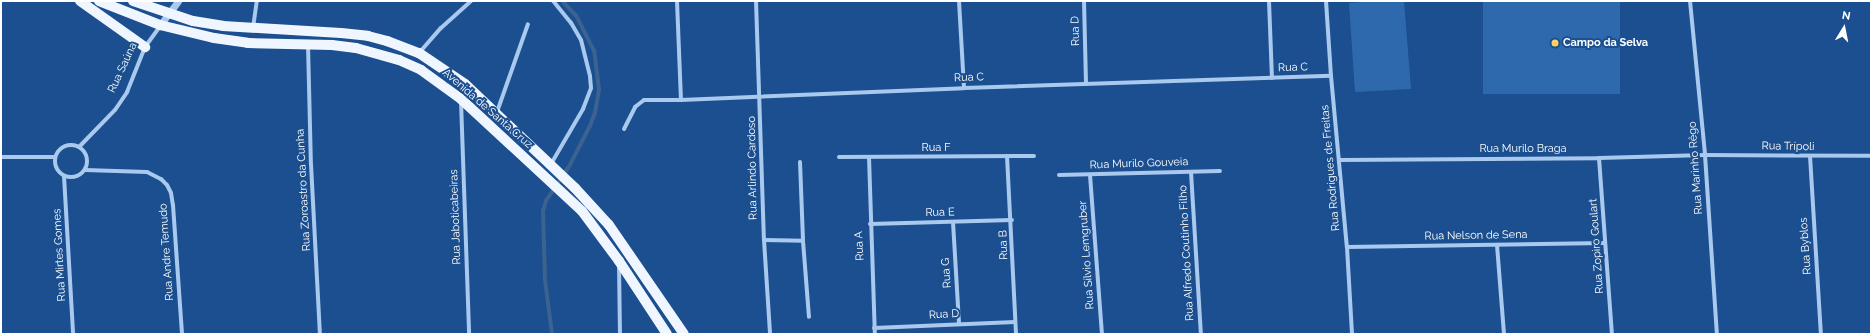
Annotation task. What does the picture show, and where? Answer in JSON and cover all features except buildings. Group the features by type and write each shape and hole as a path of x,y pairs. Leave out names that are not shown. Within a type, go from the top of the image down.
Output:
{"main road":[{"path":"80,1 145,46"},
{"name":"Avenida de Santa Cruz","path":"99,1 160,25 214,38 248,43 308,44 356,48 400,60 421,70 461,99 582,211 619,261 668,334"},
{"name":"Avenida de Santa Cruz","path":"133,1 169,14 223,26 368,36 387,41 418,53 465,84 575,188 608,225 684,334"}],"street":[{"path":"169,14 178,1"},
{"path":"252,29 257,1"},
{"path":"418,53 441,28 472,1"},
{"path":"553,1 571,23 581,40 590,76 591,88 583,109 554,167"},
{"path":"677,1 680,100"},
{"name":"Rua Arlindo Cardoso","path":"756,1 764,240 770,334"},
{"path":"959,1 964,88"},
{"name":"Rua D","path":"1084,1 1086,84"},
{"path":"1269,1 1272,78"},
{"name":"Rua Rodrigues de Freitas","path":"1326,1 1331,76 1347,247 1352,334"},
{"name":"Rua Marinho Rêgo","path":"1690,1 1705,155 1717,334"},
{"name":"Rua Saúna","path":"79,147 115,110 127,92 145,46 169,14"},
{"path":"497,113 528,24"},
{"name":"Rua Zoroastro da Cunha","path":"308,44 311,164 320,334"},
{"name":"Rua C","path":"624,128 635,107 644,100 680,100 964,88 1331,76"},
{"name":"Rua Jaboticabeiras","path":"461,99 469,334"},
{"path":"66,146 79,147 86,156 85,170 78,176 64,176 57,170 55,157 58,152 66,146"},
{"name":"Rua Trípoli","path":"1705,155 1871,156"},
{"name":"Rua Murilo Braga","path":"1340,160 1599,158 1705,155"},
{"name":"Rua B","path":"1007,156 1012,220 1016,334"},
{"name":"Rua F","path":"839,157 1034,156"},
{"name":"Rua Byblos","path":"1810,156 1821,334"},
{"path":"1,157 55,157"},
{"name":"Rua A","path":"869,157 870,224 875,334"},
{"name":"Rua Zopiro Goulart","path":"1599,158 1612,334"},
{"path":"800,162 810,317"},
{"name":"Rua Andre Temudo","path":"85,170 147,172 161,179 167,185 171,193 173,205 182,334"},
{"name":"Rua Murilo Gouveia","path":"1059,175 1220,170"},
{"name":"Rua Alfredo Coutinho Filho","path":"1191,172 1201,334"},
{"name":"Rua Sílvio Lemgruber","path":"1090,175 1102,334"},
{"name":"Rua Mirtes Gomes","path":"64,176 73,334"},
{"name":"Rua E","path":"870,224 1012,220"},
{"name":"Rua G","path":"953,222 959,323"},
{"path":"764,240 804,241"},
{"name":"Rua Nelson de Sena","path":"1347,247 1605,243"},
{"path":"1497,245 1504,334"},
{"path":"619,261 620,334"},
{"name":"Rua D","path":"874,328 959,323 1015,322"}],"shaded area":[{"path":"1404,1 1411,89 1355,92 1349,3"},
{"name":"Campo da Selva","path":"1483,1 1620,1 1620,94 1483,94"}],"waterway":[{"path":"552,334 545,280 543,211 546,201 570,165 590,126 595,113 599,90 594,51 576,16 562,1"}],"place":[{"name":"Campo da Selva","path":"1555,43"}]}
